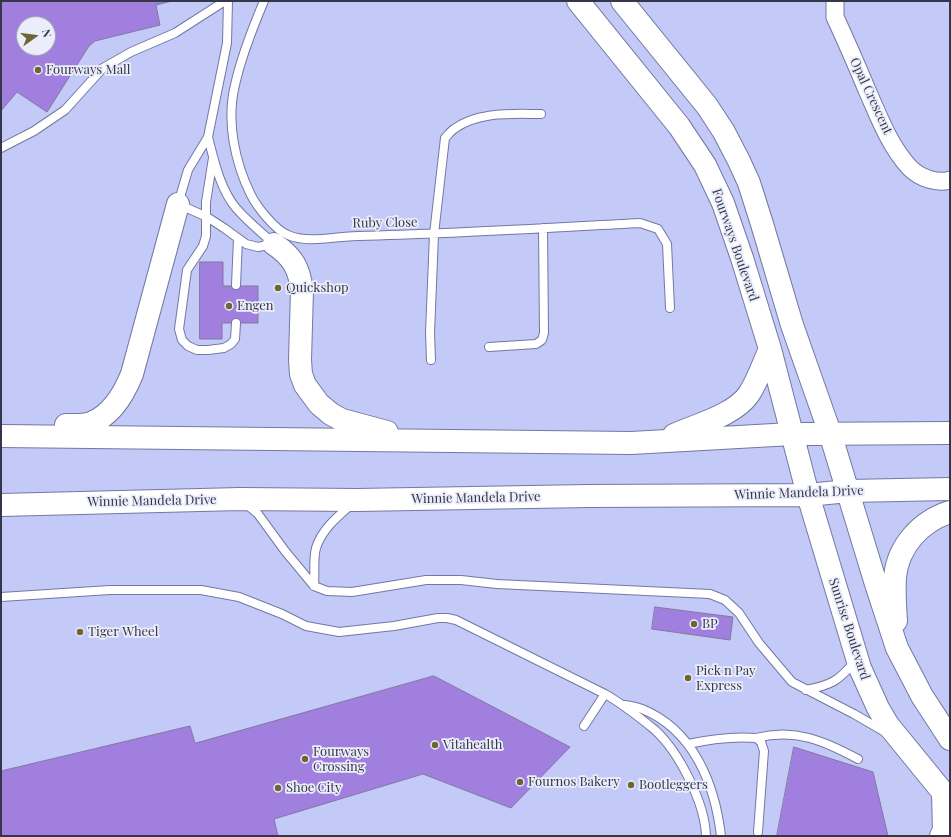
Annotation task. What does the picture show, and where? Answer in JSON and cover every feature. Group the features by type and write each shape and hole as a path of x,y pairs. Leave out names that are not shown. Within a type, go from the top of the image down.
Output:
{"main road":[{"name":"Fourways Boulevard","path":"578,1 679,126 704,165 723,203 742,258 770,349 792,434"},
{"path":"625,5 707,106 724,132 740,161 758,211 792,325 830,433 897,648 922,696 950,739"},
{"path":"1,427 82,425 91,423 104,415 116,404 125,391 132,374 178,204"},
{"path":"274,244 286,252 293,260 301,279 301,374 311,395 318,404 342,420 421,441"},
{"path":"658,441 716,417 736,406 748,395 770,349"},
{"path":"1,436 631,443 792,434 950,433"},
{"name":"Sunrise Boulevard","path":"792,434 808,495 857,659 868,689 888,725 947,798"},
{"name":"Winnie Mandela Drive","path":"1,505 240,499 357,500 588,496 808,495 848,492 950,489"},
{"path":"897,648 894,593 898,560 907,542 922,526 938,516 950,512"},
{"path":"941,836 944,830 947,798"}],"street":[{"name":"Opal Crescent","path":"835,1 835,17 883,126 898,152 911,169 927,179 936,181 950,180"}],"lane":[{"path":"1,148 34,131 65,110 103,68 131,52 175,33 225,1"},
{"path":"228,1 227,43 208,137 188,170 178,204 207,217 238,239 252,246 274,244"},
{"name":"Ruby Close","path":"264,1 255,22 234,86 231,116 234,145 244,181 255,205 269,221 286,235 303,239 434,234 640,223 658,229 667,244 670,308"},
{"path":"431,360 430,332 434,234 446,138 454,129 475,119 496,115 541,114"},
{"path":"208,137 213,158 224,187 235,207 249,222 274,244"},
{"path":"213,158 206,202 206,236 203,246 187,270 179,329 182,340 188,346 197,350 224,348 231,344 235,339 236,323"},
{"path":"489,347 536,344 542,340 544,333 543,228"},
{"path":"236,286 238,239"},
{"path":"240,499 258,514 285,551 314,586 327,591 352,592 426,580 461,580 497,584 710,594 725,600 740,613 759,643 792,682 854,714 900,741"},
{"path":"314,586 316,548 333,520 357,500"},
{"path":"1,597 110,590 201,590 239,597 306,626 339,632 394,626 438,618 447,618 460,622 605,694 622,704 656,731 679,761 692,784 699,800 706,828 706,836"},
{"path":"806,690 824,686 835,681 843,675 857,659"},
{"path":"584,726 605,694"},
{"path":"622,704 642,709 658,718 669,725 688,744 701,764 712,792 718,815 721,836"},
{"path":"688,744 716,738 737,736 756,738 770,734 785,733 830,745 858,759"},
{"path":"756,738 761,742 764,751 758,832"}],"building":[{"name":"Fourways Mall","path":"1,1 172,1 156,5 160,25 95,41 89,46 47,112 17,92 1,111"},
{"path":"200,262 223,262 223,286 258,286 258,323 222,323 222,339 200,339"},
{"path":"655,607 733,617 730,640 652,629"},
{"name":"Fourways Crossing","path":"434,676 570,747 511,808 423,774 274,819 278,836 1,836 1,771 190,726 195,743"},
{"path":"794,747 873,772 888,836 777,836"}],"place":[{"name":"Fourways Mall","path":"38,70"},
{"name":"Quickshop","path":"278,288"},
{"name":"Engen","path":"229,306"},
{"name":"BP","path":"694,624"},
{"name":"Tiger Wheel","path":"80,632"},
{"name":"Pick n Pay Express","path":"688,678"},
{"name":"Vitahealth","path":"435,745"},
{"name":"Fourways Crossing","path":"305,759"},
{"name":"Fournos Bakery","path":"520,782"},
{"name":"Bootleggers","path":"631,785"},
{"name":"Shoe City","path":"278,788"}]}
